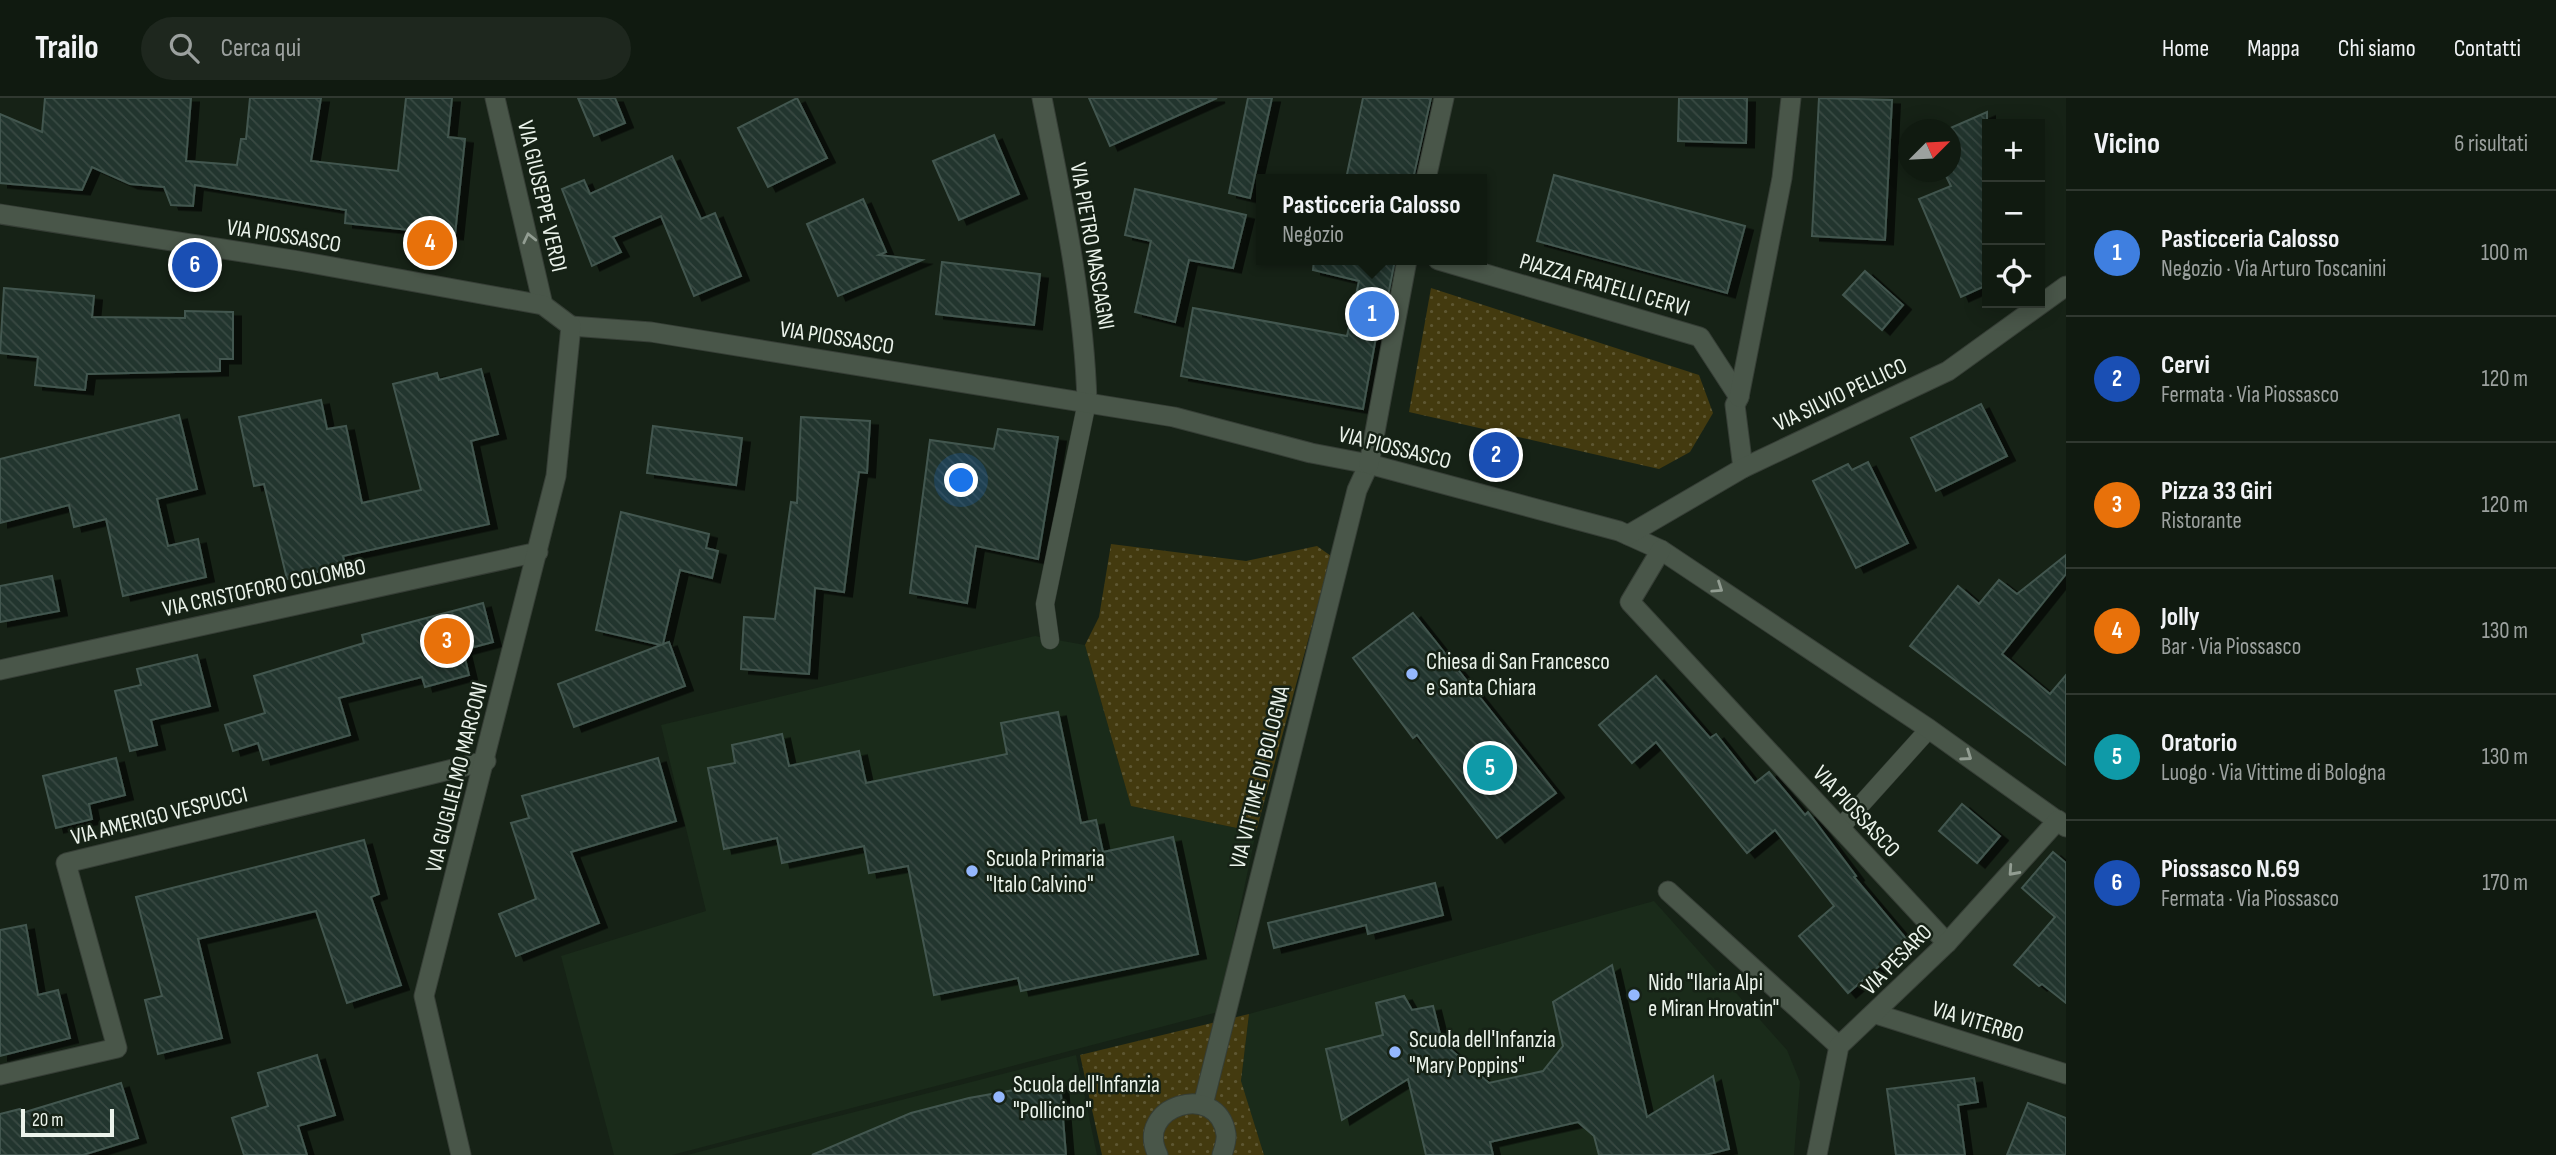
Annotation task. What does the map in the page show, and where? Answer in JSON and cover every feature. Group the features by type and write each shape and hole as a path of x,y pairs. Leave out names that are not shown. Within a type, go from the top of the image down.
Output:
{"street":[{"name":"VIA GIUSEPPE VERDI","path":"495,98 543,304"},
{"name":"VIA PIETRO MASCAGNI","path":"1042,98 1074,261 1085,342 1087,402"},
{"path":"1427,174 1444,98"},
{"path":"1743,468 1735,405 1739,397 1782,178 1791,98"},
{"name":"VIA PIOSSASCO","path":"0,214 299,261 543,304 571,326 651,332 1174,417 1311,453 1369,464 1628,535 1661,550 1929,729 2062,823"},
{"name":"VIA VITTIME DI BOLOGNA","path":"1203,1105 1357,490 1369,464 1406,265"},
{"name":"PIAZZA FRATELLI CERVI","path":"1455,265 1700,337 1739,397"},
{"name":"VIA SILVIO PELLICO","path":"1628,535 1743,468 1948,370 2066,286"},
{"name":"VIA GUGLIELMO MARCONI","path":"461,1155 424,996 486,761 556,476 571,326"},
{"name":"VIA PIOSSASCO","path":"1661,550 1630,602 1947,943"},
{"name":"VIA CRISTOFORO COLOMBO","path":"0,670 538,552"},
{"name":"VIA AMERIGO VESPUCCI","path":"0,1075 117,1048 66,863 486,761"},
{"name":"VIA PESARO","path":"1839,1046 1947,943 2062,823"},
{"path":"1668,891 1839,1046 1817,1155"},
{"name":"VIA VITERBO","path":"1875,1014 2066,1074"},
{"path":"1158,1155 1154,1148 1155,1127 1163,1114 1182,1103 1203,1105 1216,1114 1227,1134 1222,1155"}],"lane":[{"path":"1050,640 1045,604 1087,402"},
{"path":"1840,828 1929,729"}],"shaded area":[{"path":"1431,288 1699,375 1713,413 1690,452 1659,469 1409,412"},
{"path":"1111,544 1246,561 1317,546 1331,556 1256,832 1131,806 1085,645 1099,617"},
{"name":"Scuola Primaria \"Italo Calvino\"","path":"1035,636 1085,645 1131,806 1256,832 1218,1012 672,1155 614,1155 561,956 706,911 661,725"},
{"path":"1654,901 1787,1050 1800,1082 1794,1155 1264,1155 1241,1082 1249,1014"},
{"path":"1249,1014 1241,1081 1264,1155 1102,1155 1080,1055"},
{"name":"Scuola dell'Infanzia \"Pollicino\"","path":"1076,1055 1097,1155 687,1155"}],"building":[{"path":"45,98 191,98 186,161 237,165 241,139 246,139 250,98 321,98 311,161 398,171 406,98 452,98 448,137 465,139 455,235 345,223 346,210 195,185 193,206 171,205 164,187 130,184 92,167 82,190 0,183 0,114 42,132"},
{"path":"578,98 615,98 625,123 594,136"},
{"path":"797,98 827,158 768,187 738,128"},
{"path":"1089,98 1217,98 1110,146"},
{"path":"1248,98 1272,98 1250,198 1229,193"},
{"path":"1363,98 1431,98 1414,174 1347,174"},
{"path":"1679,98 1747,98 1746,143 1678,141"},
{"path":"1819,98 1892,100 1885,240 1812,236"},
{"path":"1987,112 1987,119 1982,119 1982,287 1961,297 1919,199 1951,186 1949,182 1961,182 1961,123"},
{"path":"994,135 1019,194 959,220 933,161"},
{"path":"672,156 701,219 715,213 741,276 694,296 661,216 613,237 621,252 592,266 562,189 584,180 590,194"},
{"path":"1554,175 1745,226 1727,293 1537,241"},
{"path":"1135,189 1246,215 1233,268 1189,260 1175,322 1135,312 1151,241 1125,235"},
{"path":"863,199 886,252 879,255 922,260 838,296 807,224"},
{"path":"942,262 1040,274 1034,325 936,314"},
{"path":"1314,265 1394,265 1382,326 1378,326 1363,409 1181,376 1193,308 1347,336 1359,281 1313,270"},
{"path":"1865,271 1903,305 1882,330 1843,295"},
{"path":"4,288 94,296 92,317 185,318 185,311 233,312 233,359 220,359 220,371 87,374 85,390 35,385 38,357 0,353"},
{"path":"481,369 498,434 471,441 489,524 343,556 345,565 287,579 264,484 254,486 239,417 321,400 327,429 346,426 362,503 421,490 393,384 437,373 439,380"},
{"path":"1981,404 2007,456 1936,491 1911,438"},
{"path":"179,415 197,489 157,499 168,546 198,539 206,577 123,596 106,519 74,527 69,505 0,523 0,459"},
{"path":"801,417 870,421 867,473 859,472 844,592 815,588 809,674 741,669 744,617 775,619 791,502 797,503"},
{"path":"653,426 742,438 736,485 647,473"},
{"path":"998,429 1058,437 1038,559 976,546 967,603 910,593 930,440 994,449"},
{"path":"1868,462 1908,543 1856,568 1813,481 1848,464 1852,470"},
{"path":"621,512 709,534 706,548 718,551 712,578 680,570 663,644 669,642 685,686 574,727 558,684 661,645 596,630"},
{"path":"2066,555 2066,574 2002,654 2050,694 2066,675 2066,765 1910,646 1958,586 1979,604 1999,580 2017,594"},
{"path":"52,576 59,611 0,622 0,586"},
{"path":"483,603 493,642 463,650 469,675 425,687 422,677 339,698 350,735 263,760 258,743 233,751 225,725 265,713 254,676 364,643 362,635"},
{"path":"1413,613 1556,793 1497,838 1417,735 1413,738 1353,658"},
{"path":"197,655 210,706 151,720 157,745 130,751 115,691 141,685 137,669"},
{"path":"1656,676 1710,738 1716,734 1755,783 1769,772 1805,815 1808,812 1856,876 1854,877 1908,941 1848,993 1799,936 1834,906 1775,830 1747,853 1656,742 1632,763 1599,725"},
{"path":"1058,712 1081,823 1096,820 1103,852 1173,837 1198,954 1021,991 1018,978 934,995 908,866 869,873 864,846 782,863 777,838 724,849 708,768 735,763 732,745 782,734 789,766 859,751 866,783 1007,754 1001,723"},
{"path":"116,758 125,795 89,804 92,819 56,828 43,776"},
{"path":"658,758 676,821 571,852 599,923 516,956 499,914 536,899 511,823 529,818 522,796"},
{"path":"1962,804 2000,836 1977,863 1939,831"},
{"path":"364,840 379,894 371,897 401,985 347,1003 316,911 198,939 222,1038 158,1054 145,1000 162,996 136,897"},
{"path":"2053,852 2066,863 2066,1003 2042,984 2039,986 2014,965 2055,917 2022,888"},
{"path":"1435,883 1443,915 1368,934 1366,925 1274,948 1268,923"},
{"path":"26,925 38,995 58,990 70,1038 0,1056 0,930"},
{"path":"1612,965 1647,1117 1713,1076 1729,1149 1705,1155 1599,1155 1594,1136 1578,1122 1490,1142 1493,1155 1426,1155 1408,1079 1342,1120 1326,1049 1383,1035 1376,1003 1404,996 1412,1010 1433,1006 1442,1042 1489,1083 1543,1071 1563,1046 1553,1002"},
{"path":"317,1055 335,1115 298,1126 307,1155 244,1155 232,1118 268,1106 258,1073"},
{"path":"1974,1078 1978,1102 1958,1105 1965,1155 1896,1155 1887,1089"},
{"path":"1060,1082 1066,1155 812,1155 911,1113 969,1098"},
{"path":"121,1083 138,1138 83,1155 0,1155 0,1114 20,1109 22,1113"},
{"path":"2028,1103 2066,1118 2066,1155 2007,1155"}],"place":[{"name":"Jolly","path":"430,243"},
{"name":"Piossasco N.69","path":"195,265"},
{"name":"Pasticceria Calosso","path":"1372,314"},
{"name":"Cervi","path":"1496,455"},
{"name":"Pizza 33 Giri","path":"447,641"},
{"name":"Chiesa di San Francesco e Santa Chiara","path":"1412,674"},
{"name":"Oratorio","path":"1490,768"},
{"name":"Scuola Primaria \"Italo Calvino\"","path":"972,871"},
{"name":"Nido \"Ilaria Alpi e Miran Hrovatin\"","path":"1634,995"},
{"name":"Scuola dell'Infanzia \"Mary Poppins\"","path":"1395,1052"},
{"name":"Scuola dell'Infanzia \"Pollicino\"","path":"999,1097"}]}
